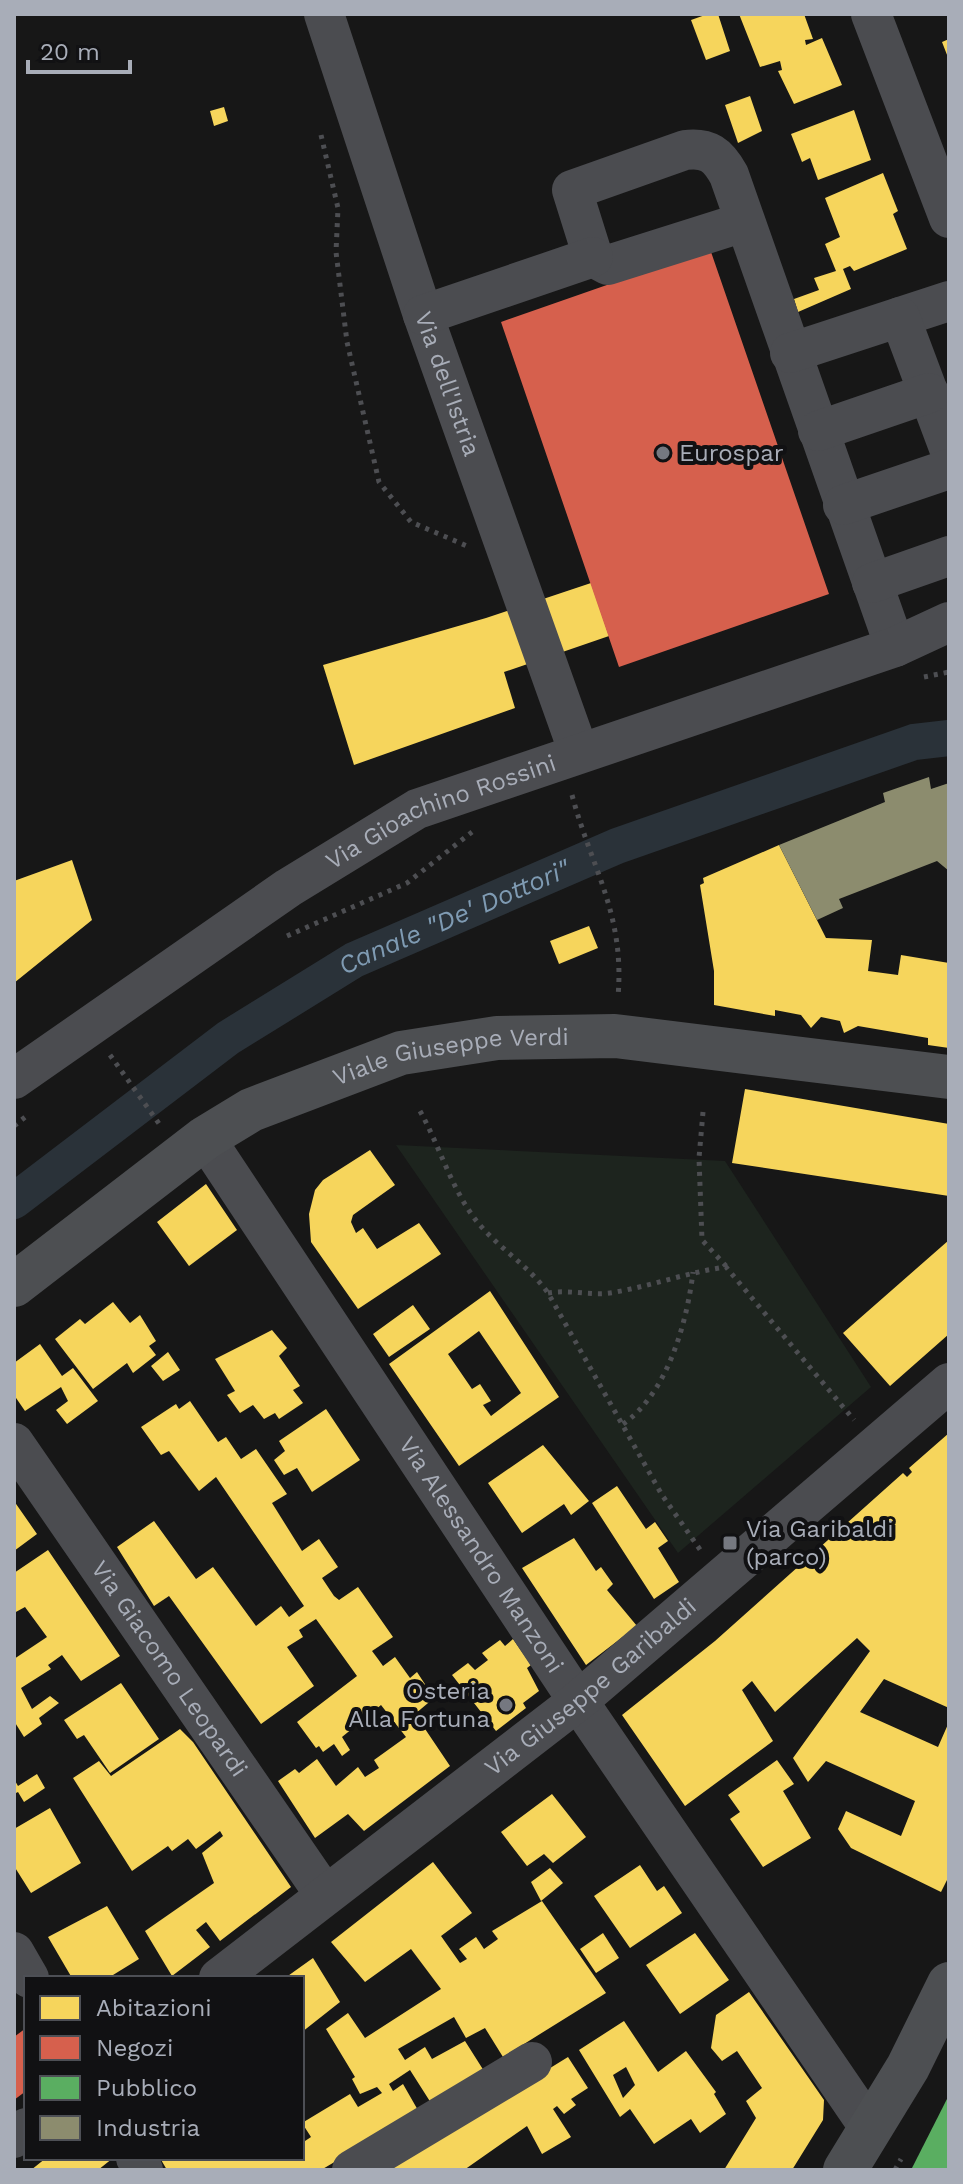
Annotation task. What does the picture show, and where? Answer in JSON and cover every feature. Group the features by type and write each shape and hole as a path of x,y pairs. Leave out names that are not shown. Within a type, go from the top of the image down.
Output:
{"main road":[{"name":"Viale Giuseppe Verdi","path":"14,1285 205,1138 251,1110 302,1088 401,1053 497,1038 615,1036 949,1077"},
{"path":"845,2170 946,2000"}],"street":[{"name":"Via dell'Istria","path":"324,14 423,315 579,753"},
{"path":"871,14 949,218"},
{"path":"744,222 608,265 593,257 572,190 685,150 700,148 720,160 744,222 872,583 927,636"},
{"path":"423,315 593,257"},
{"path":"790,353 949,301"},
{"path":"900,317 949,448"},
{"path":"818,431 929,393"},
{"path":"843,505 949,469"},
{"path":"872,583 949,556"},
{"name":"Via Gioachino Rossini","path":"26,1093 288,888 417,809 927,636"},
{"name":"Via Alessandro Manzoni","path":"205,1138 578,1701 869,2127"},
{"name":"Via Giuseppe Garibaldi","path":"222,1976 578,1701 949,1383"},
{"name":"Via Giacomo Leopardi","path":"14,1443 325,1895"},
{"path":"14,1952 28,1976"},
{"path":"352,2170 532,2062"}],"path":[{"path":"318,125 338,208 336,252 347,342 379,482 411,522 456,538 469,547"},
{"path":"572,794 613,911 620,966 618,998"},
{"path":"275,941 407,883 477,828"},
{"path":"96,1062 121,1044"},
{"path":"108,1053 158,1123"},
{"path":"14,1126 26,1093"},
{"path":"420,1111 468,1210 487,1235 536,1277 548,1293 583,1361 679,1522 724,1578"},
{"path":"703,1112 699,1158 702,1240 844,1410 878,1446"},
{"path":"548,1293 569,1289 613,1293 693,1271 726,1267"},
{"path":"623,1424 640,1412 665,1367 690,1295 693,1271"}],"shaded area":[{"path":"396,1145 725,1161 871,1387 678,1553"}],"building: Abitazioni":[{"path":"718,14 730,51 706,60 691,20"},
{"path":"739,14 804,14 813,39 805,40 806,45 822,38 842,85 794,104 778,71 782,70 780,61 760,67"},
{"path":"949,39 949,60 942,42"},
{"path":"750,96 762,131 738,143 725,105"},
{"path":"224,107 228,121 214,126 210,111"},
{"path":"854,110 871,160 818,180 810,158 802,162 791,134"},
{"path":"883,173 898,211 893,214 907,249 854,271 850,266 843,269 851,289 798,312 794,299 819,290 814,278 836,271 825,244 840,237 825,198"},
{"path":"591,583 609,636 504,672 515,708 354,765 323,665 486,618"},
{"path":"779,845 826,938 872,940 868,971 898,975 901,955 949,963 949,1048 928,1045 928,1038 858,1026 844,1033 840,1021 821,1017 811,1028 801,1015 775,1010 775,1016 714,1005 714,971 700,885 704,883 703,878"},
{"path":"72,860 92,920 14,983 14,881"},
{"path":"589,926 598,948 559,964 550,941"},
{"path":"745,1089 949,1124 949,1196 732,1163"},
{"path":"370,1150 395,1185 353,1215 351,1222 356,1233 363,1228 377,1249 419,1223 441,1254 358,1309 311,1242 309,1214 315,1190 323,1180"},
{"path":"206,1184 237,1230 189,1266 157,1222"},
{"path":"949,1240 949,1334 890,1386 843,1333"},
{"path":"490,1291 559,1397 459,1466 389,1364","holes":["479,1331 521,1393 491,1416 483,1405 491,1401 480,1384 472,1389 448,1354"]},
{"path":"113,1302 130,1323 140,1315 156,1341 149,1346 156,1355 133,1373 127,1363 93,1389 55,1339 80,1319 85,1324"},
{"path":"413,1305 430,1329 389,1357 373,1334"},
{"path":"272,1330 287,1348 279,1356 300,1386 293,1390 303,1403 279,1419 275,1413 264,1419 253,1405 240,1413 227,1395 235,1391 215,1359"},
{"path":"40,1344 62,1376 73,1368 98,1401 67,1424 56,1410 68,1401 61,1387 25,1411 14,1395 14,1363"},
{"path":"168,1352 180,1370 163,1381 151,1366"},
{"path":"190,1401 218,1442 226,1437 241,1459 256,1449 287,1494 272,1503 302,1551 319,1539 338,1567 322,1578 334,1596 339,1600 358,1587 393,1637 372,1651 383,1666 395,1657 410,1678 417,1672 434,1698 415,1714 450,1766 364,1831 348,1814 315,1838 278,1781 295,1769 299,1773 317,1759 336,1786 358,1767 365,1777 379,1768 374,1760 406,1737 381,1705 342,1737 350,1750 342,1756 334,1744 323,1752 319,1746 316,1748 297,1722 357,1676 316,1619 299,1630 303,1637 287,1647 314,1686 261,1724 169,1596 154,1606 117,1547 154,1521 196,1579 213,1567 256,1626 281,1606 289,1617 304,1606 216,1477 199,1491 169,1451 161,1455 141,1427 176,1404 179,1409"},
{"path":"326,1409 360,1460 312,1492 297,1468 284,1475 274,1460 285,1451 279,1441"},
{"path":"949,1433 949,1708 884,1679 860,1712 938,1747 949,1722 949,1876 941,1892 851,1848 838,1829 846,1811 901,1836 915,1801 826,1761 808,1782 793,1758 870,1651 857,1638 775,1712 752,1681 742,1690 773,1741 685,1806 622,1715 715,1641 903,1473 907,1477 912,1472 909,1468"},
{"path":"543,1445 589,1501 571,1515 564,1504 522,1533 488,1483"},
{"path":"617,1486 646,1529 655,1522 668,1541 658,1548 679,1582 654,1599 592,1503"},
{"path":"14,1501 37,1534 14,1551"},
{"path":"574,1538 596,1571 601,1567 613,1584 607,1590 637,1626 586,1665 522,1568"},
{"path":"48,1550 120,1656 81,1681 62,1655 48,1665 51,1669 21,1688 32,1709 50,1696 59,1703 39,1718 42,1724 24,1737 14,1721 14,1659 47,1637 25,1607 14,1613 14,1573"},
{"path":"513,1639 531,1665 527,1668 539,1691 523,1703 526,1708 496,1731 452,1675 468,1663 475,1670 488,1660 482,1653 500,1640 505,1646"},
{"path":"121,1683 159,1739 110,1773 84,1735 77,1739 64,1720"},
{"path":"180,1729 193,1742 291,1887 220,1941 206,1922 196,1930 210,1947 172,1976 145,1931 214,1883 202,1853 223,1836 220,1831 196,1849 188,1839 172,1851 168,1846 132,1871 73,1778 99,1761 111,1776"},
{"path":"777,1760 794,1784 783,1791 811,1838 763,1867 730,1819 740,1812 728,1795"},
{"path":"37,1774 45,1788 24,1802 18,1792 14,1794 14,1779 18,1786"},
{"path":"552,1794 586,1837 553,1863 544,1854 527,1866 501,1832"},
{"path":"50,1808 81,1863 31,1893 14,1866 14,1829"},
{"path":"433,1862 472,1913 441,1936 460,1963 467,1959 459,1949 476,1937 484,1949 498,1939 492,1931 542,1901 606,1993 503,2057 485,2028 466,2038 454,2017 398,2049 405,2060 425,2047 432,2059 465,2041 484,2071 431,2103 410,2070 389,2084 393,2091 403,2084 419,2112 321,2170 167,2170 161,2160 304,2160 304,2142 311,2137 304,2122 350,2094 358,2107 382,2093 377,2087 360,2094 352,2079 355,2077 326,2029 348,2013 365,2038 441,1989 411,1949 365,1982 331,1942"},
{"path":"640,1865 657,1891 664,1886 682,1913 630,1948 594,1896"},
{"path":"550,1868 563,1883 541,1901 531,1882"},
{"path":"107,1906 139,1959 113,1976 71,1976 48,1937"},
{"path":"603,1933 619,1958 596,1973 580,1949"},
{"path":"695,1933 729,1980 680,2014 646,1965"},
{"path":"313,1958 340,2002 304,2030 304,1976 288,1976"},
{"path":"749,1992 824,2100 823,2120 792,2170 724,2170 756,2118 746,2101 762,2088 737,2051 722,2061 711,2048 716,2015"},
{"path":"624,2021 658,2072 686,2051 716,2092 714,2094 726,2114 700,2133 691,2119 654,2144 630,2109 620,2117 579,2050","holes":["626,2067 635,2085 623,2098 613,2075"]},
{"path":"568,2057 588,2088 571,2099 576,2105 564,2114 557,2106 553,2109 571,2137 542,2154 527,2126 464,2170 385,2170"},
{"path":"44,2160 110,2160 98,2170 31,2170"}],"building: Negozi":[{"name":"Eurospar","path":"710,249 829,594 619,667 501,322"},
{"path":"24,2030 24,2092 14,2100 14,2037"}],"building: Pubblico":[{"path":"949,2095 949,2170 911,2170"}],"building: Industria":[{"path":"929,777 931,789 949,783 949,871 937,861 839,899 843,908 817,920 779,845 885,802 883,793"}],"waterway":[{"name":"Canale \"De' Dottori\"","path":"14,1201 228,1038 354,960 617,846 914,742 949,738"}],"place":[{"name":"Eurospar","path":"663,453"},
{"name":"Via Garibaldi (parco)","path":"730,1543"},
{"name":"Osteria Alla Fortuna","path":"506,1705"}]}
